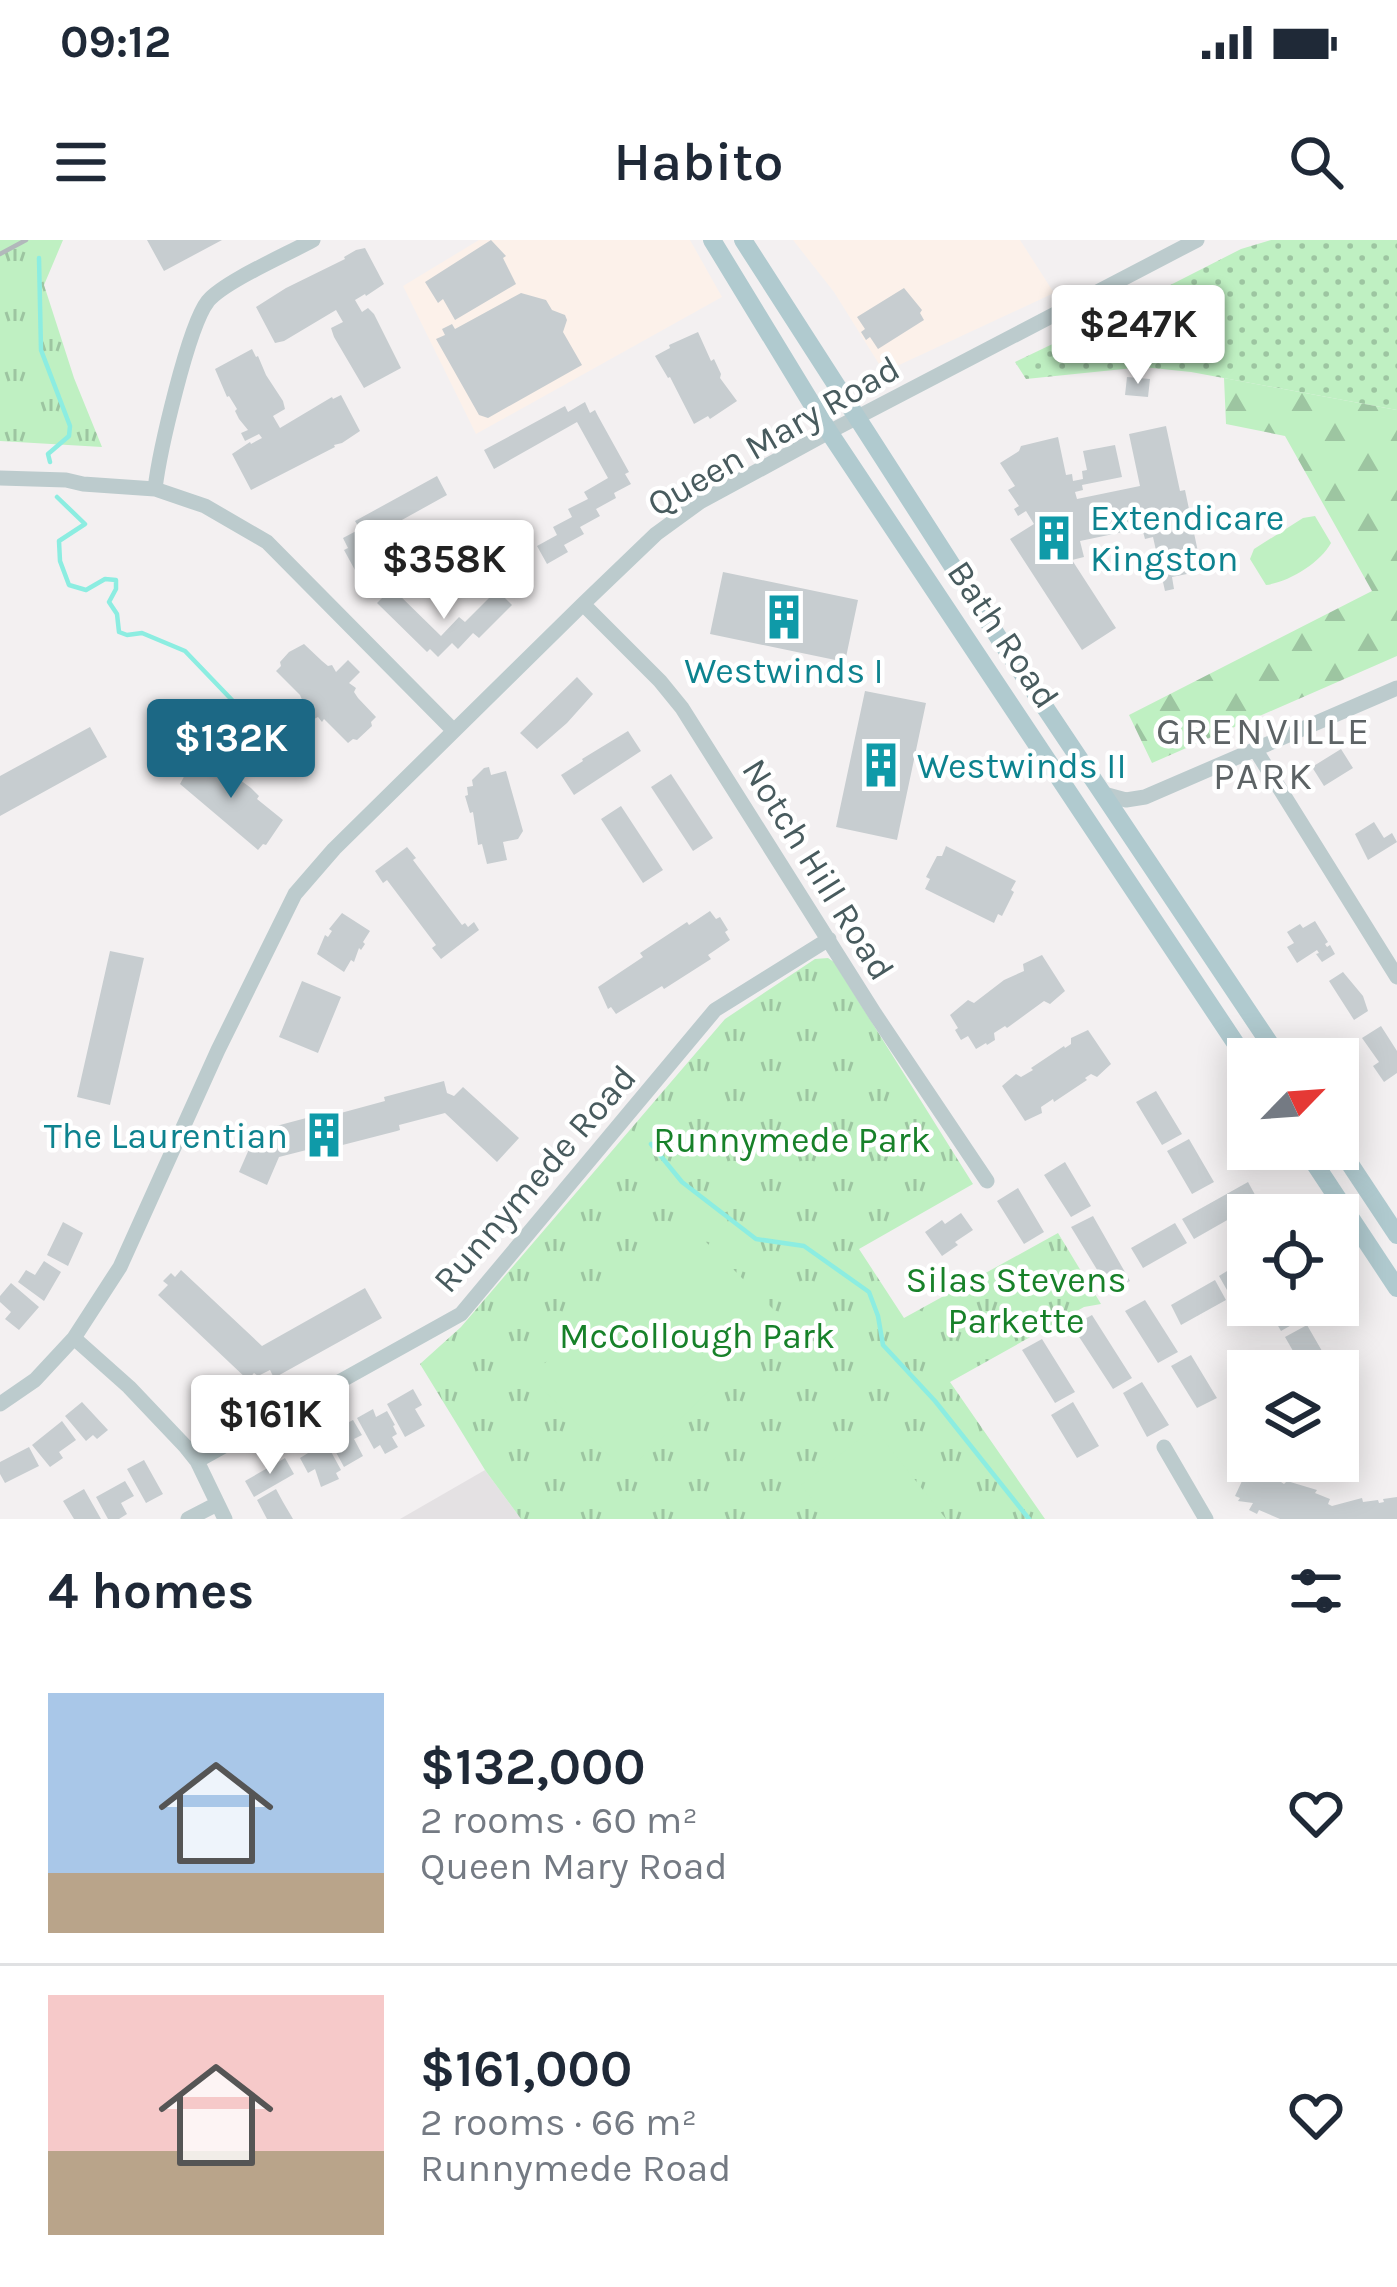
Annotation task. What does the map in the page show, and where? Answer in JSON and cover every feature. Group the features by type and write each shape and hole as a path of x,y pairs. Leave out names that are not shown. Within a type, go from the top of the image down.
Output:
{"main road":[{"name":"Bath Road","path":"712,240 829,432 1232,1038"},
{"name":"Bath Road","path":"743,240 1266,1038"},
{"path":"1319,1170 1397,1288"},
{"path":"1354,1170 1397,1235"}],"street":[{"path":"155,489 195,324 209,298 313,240"},
{"name":"Queen Mary Road","path":"0,1404 34,1380 74,1338 120,1267 218,1050 295,895 334,849 583,604 682,514 856,417 1197,240"},
{"path":"0,478 155,489 206,506 267,542 454,731"},
{"name":"Notch Hill Road","path":"583,604 682,708 875,1014 987,1181"},
{"path":"1104,794 1126,800 1145,797 1397,688"},
{"path":"1255,749 1397,977"},
{"path":"1137,844 1132,819 1145,797"},
{"name":"Runnymede Road","path":"197,1461 461,1314 715,1010 830,939"},
{"path":"74,1338 129,1387 197,1461 221,1511 188,1519"},
{"path":"1163,1447 1206,1519"}],"shaded area":[{"path":"479,240 690,240 722,297 476,434 403,286"},
{"path":"793,240 1020,240 1054,293 884,372 834,292"},
{"path":"485,1470 521,1519 400,1519"}],"green space":[{"path":"0,240 63,240 44,285 102,447 0,441"},
{"path":"1271,240 1397,240 1397,410 1143,367 1026,379 1015,362 1241,249"},
{"path":"1224,378 1397,410 1397,656 1152,763 1129,715 1372,591 1285,436 1226,424"},
{"path":"1315,516 1331,543 1303,570 1266,585 1250,559 1254,549 1303,518"},
{"name":"McCollough Park","path":"828,958 973,1184 859,1249 904,1318 1058,1233 1101,1304 1084,1307 950,1382 1045,1519 521,1519 420,1364 461,1327 725,1019 815,959"},
{"path":"686,1222 782,1318 626,1473 531,1377"},
{"path":"874,1428 946,1519 828,1519 801,1485"}],"building":[{"path":"147,240 222,240 164,271"},
{"path":"491,240 506,256 516,284 455,320 425,282"},
{"path":"365,248 384,284 355,300 362,312 368,308 374,314 401,368 364,388 334,337 331,328 343,322 336,310 275,343 256,307"},
{"path":"904,288 922,310 924,320 878,349 870,337 866,340 857,317"},
{"path":"521,293 546,300 552,310 565,315 563,332 582,365 488,418 479,415 436,339 445,335 442,329 452,324 455,329"},
{"path":"698,332 737,401 694,424 655,356"},
{"path":"252,349 283,401 285,409 273,416 280,428 341,395 360,431 251,490 232,454 262,438 259,434 245,441 241,433 248,430 215,369"},
{"path":"1127,377 1150,379 1148,397 1125,395"},
{"path":"585,402 590,413 595,410 631,484 596,509 600,516 580,527 584,534 564,545 568,552 547,564 537,546 557,535 553,527 572,517 568,509 588,499 584,492 608,478 577,422 494,469 484,450 565,406 568,412"},
{"name":"Extendicare Kingston","path":"1166,426 1202,571 1172,577 1174,589 1165,591 1153,537 1145,539 1142,528 1080,541 1084,557 1072,560 1116,628 1082,650 1010,539 1034,524 1026,511 1018,516 1014,509 1019,506 1008,490 1015,486 1000,463 1021,446 1058,437 1066,475 1072,474 1073,481 1083,479 1082,471 1087,470 1083,451 1115,445 1122,477 1082,485 1083,490 1075,492 1077,499 1140,486 1129,434"},
{"path":"437,476 447,495 364,541 386,581 373,594 367,592 344,550 348,548 343,538 360,529 355,521"},
{"name":"Westwinds I","path":"723,572 858,600 845,662 710,634"},
{"path":"392,588 441,636 459,617 465,622 497,590 512,605 479,638 473,633 458,649 452,643 438,657 377,603"},
{"path":"304,644 336,672 348,660 360,672 349,683 376,717 357,740 348,743 324,719 312,720 300,707 300,695 276,671 289,652"},
{"path":"577,677 593,694 537,749 520,733"},
{"name":"Westwinds II","path":"865,691 926,703 897,840 836,827"},
{"path":"90,727 107,757 0,816 0,776"},
{"path":"628,731 641,751 574,795 561,775"},
{"path":"1341,749 1353,768 1324,786 1312,767"},
{"path":"204,755 251,788 283,820 266,845 258,850 180,784 187,762 191,765"},
{"path":"489,767 491,775 506,771 523,831 518,839 503,842 507,860 487,864 465,796 472,780"},
{"path":"671,774 713,838 693,851 651,787"},
{"path":"621,806 663,870 643,883 601,819"},
{"path":"1374,822 1384,838 1392,833 1397,842 1368,860 1355,834"},
{"path":"946,846 1016,881 1002,916 998,914 994,923 925,889 930,879 926,877"},
{"path":"407,847 462,925 474,922 479,930 441,959 432,948 436,945 375,871"},
{"path":"710,911 716,919 720,917 730,940 708,955 711,959 616,1014 608,1009 598,987 643,957 640,953"},
{"path":"342,913 370,931 344,972 317,954"},
{"path":"1315,921 1335,954 1322,962 1317,950 1297,963 1287,947 1294,943 1287,932"},
{"path":"110,951 144,958 110,1105 77,1097"},
{"path":"1042,955 1065,991 994,1033 995,1040 987,1045 976,1049 968,1036 961,1040 950,1015"},
{"path":"1343,972 1363,996 1368,1011 1354,1020 1329,981"},
{"path":"302,981 341,997 318,1053 279,1037"},
{"path":"1381,1026 1397,1051 1397,1073 1384,1082 1373,1066 1379,1062 1362,1038"},
{"path":"1088,1030 1111,1064 1025,1121 1002,1086"},
{"name":"The Laurentian","path":"444,1081 447,1093 454,1096 463,1087 519,1138 497,1162 445,1113 399,1125 397,1131 279,1157 267,1185 239,1172 253,1140 265,1146 265,1129 325,1113 326,1117"},
{"path":"1156,1091 1182,1134 1162,1145 1136,1102"},
{"path":"1189,1139 1214,1182 1192,1194 1167,1151"},
{"path":"1065,1162 1091,1206 1071,1217 1044,1175"},
{"path":"1248,1182 1255,1194 1227,1194 1227,1220 1194,1239 1182,1219"},
{"path":"1018,1188 1044,1232 1024,1244 997,1201"},
{"path":"961,1213 973,1230 942,1256 925,1232"},
{"path":"1093,1216 1130,1281 1110,1291 1071,1227"},
{"path":"63,1222 83,1233 68,1266 47,1255"},
{"path":"1175,1223 1187,1243 1143,1268 1131,1248"},
{"path":"44,1261 61,1272 44,1301 18,1282 26,1270 35,1275"},
{"path":"181,1270 262,1346 365,1288 382,1318 274,1378 270,1370 258,1376 254,1373 248,1380 158,1295 168,1285 163,1281"},
{"path":"1215,1280 1226,1300 1181,1325 1171,1305"},
{"path":"11,1283 39,1307 19,1330 5,1319 11,1312 0,1302"},
{"path":"1145,1300 1178,1352 1158,1363 1125,1311"},
{"path":"1092,1315 1132,1378 1113,1389 1072,1326"},
{"path":"1308,1326 1321,1350 1292,1350 1285,1337"},
{"path":"1042,1339 1075,1392 1055,1403 1022,1350"},
{"path":"1191,1355 1217,1398 1197,1408 1171,1366"},
{"path":"1142,1382 1169,1425 1147,1437 1123,1393"},
{"path":"413,1389 422,1405 415,1409 425,1426 405,1437 387,1404"},
{"path":"82,1402 108,1430 97,1439 93,1435 86,1441 65,1416"},
{"path":"1073,1402 1099,1446 1077,1458 1051,1415"},
{"path":"373,1409 376,1417 387,1411 395,1425 397,1434 392,1437 398,1447 385,1454 380,1445 374,1449 357,1418"},
{"path":"353,1420 362,1435 354,1439 363,1456 344,1467 326,1434"},
{"path":"62,1421 76,1440 59,1452 63,1458 50,1467 32,1445"},
{"path":"323,1437 341,1470 336,1473 339,1479 321,1487 315,1469 308,1473 300,1458"},
{"path":"29,1447 39,1466 5,1483 0,1462"},
{"path":"285,1458 294,1474 254,1497 245,1481"},
{"path":"144,1460 163,1494 146,1503 127,1469"},
{"path":"125,1481 134,1496 121,1503 127,1514 108,1519 96,1497"},
{"path":"1242,1482 1290,1482 1317,1490 1332,1506 1362,1498 1379,1503 1397,1497 1397,1519 1280,1519 1249,1510 1253,1503 1235,1496"},
{"path":"84,1489 101,1519 74,1519 63,1501"},
{"path":"276,1489 293,1519 267,1519 257,1500"}],"waterway":[{"path":"39,258 41,350 70,426 69,436 48,454 50,462"},
{"path":"57,497 85,524 59,541 69,585 86,590 105,579 116,580 109,602 117,614 119,632 142,633 185,651 232,700"},
{"path":"651,1144 682,1182 756,1239 804,1246 869,1292 883,1345 935,1401 1029,1519"}],"railway":[{"path":"0,254 26,240"}],"place":[{"name":"Extendicare Kingston","path":"1054,538"},
{"name":"Westwinds I","path":"784,617"},
{"name":"Westwinds II","path":"881,765"},
{"name":"The Laurentian","path":"324,1135"}],"district":[{"name":"GRENVILLE PARK","path":"1264,752"}],"park label":[{"name":"Runnymede Park","path":"792,1139"},
{"name":"Silas Stevens Parkette","path":"1016,1300"}]}
